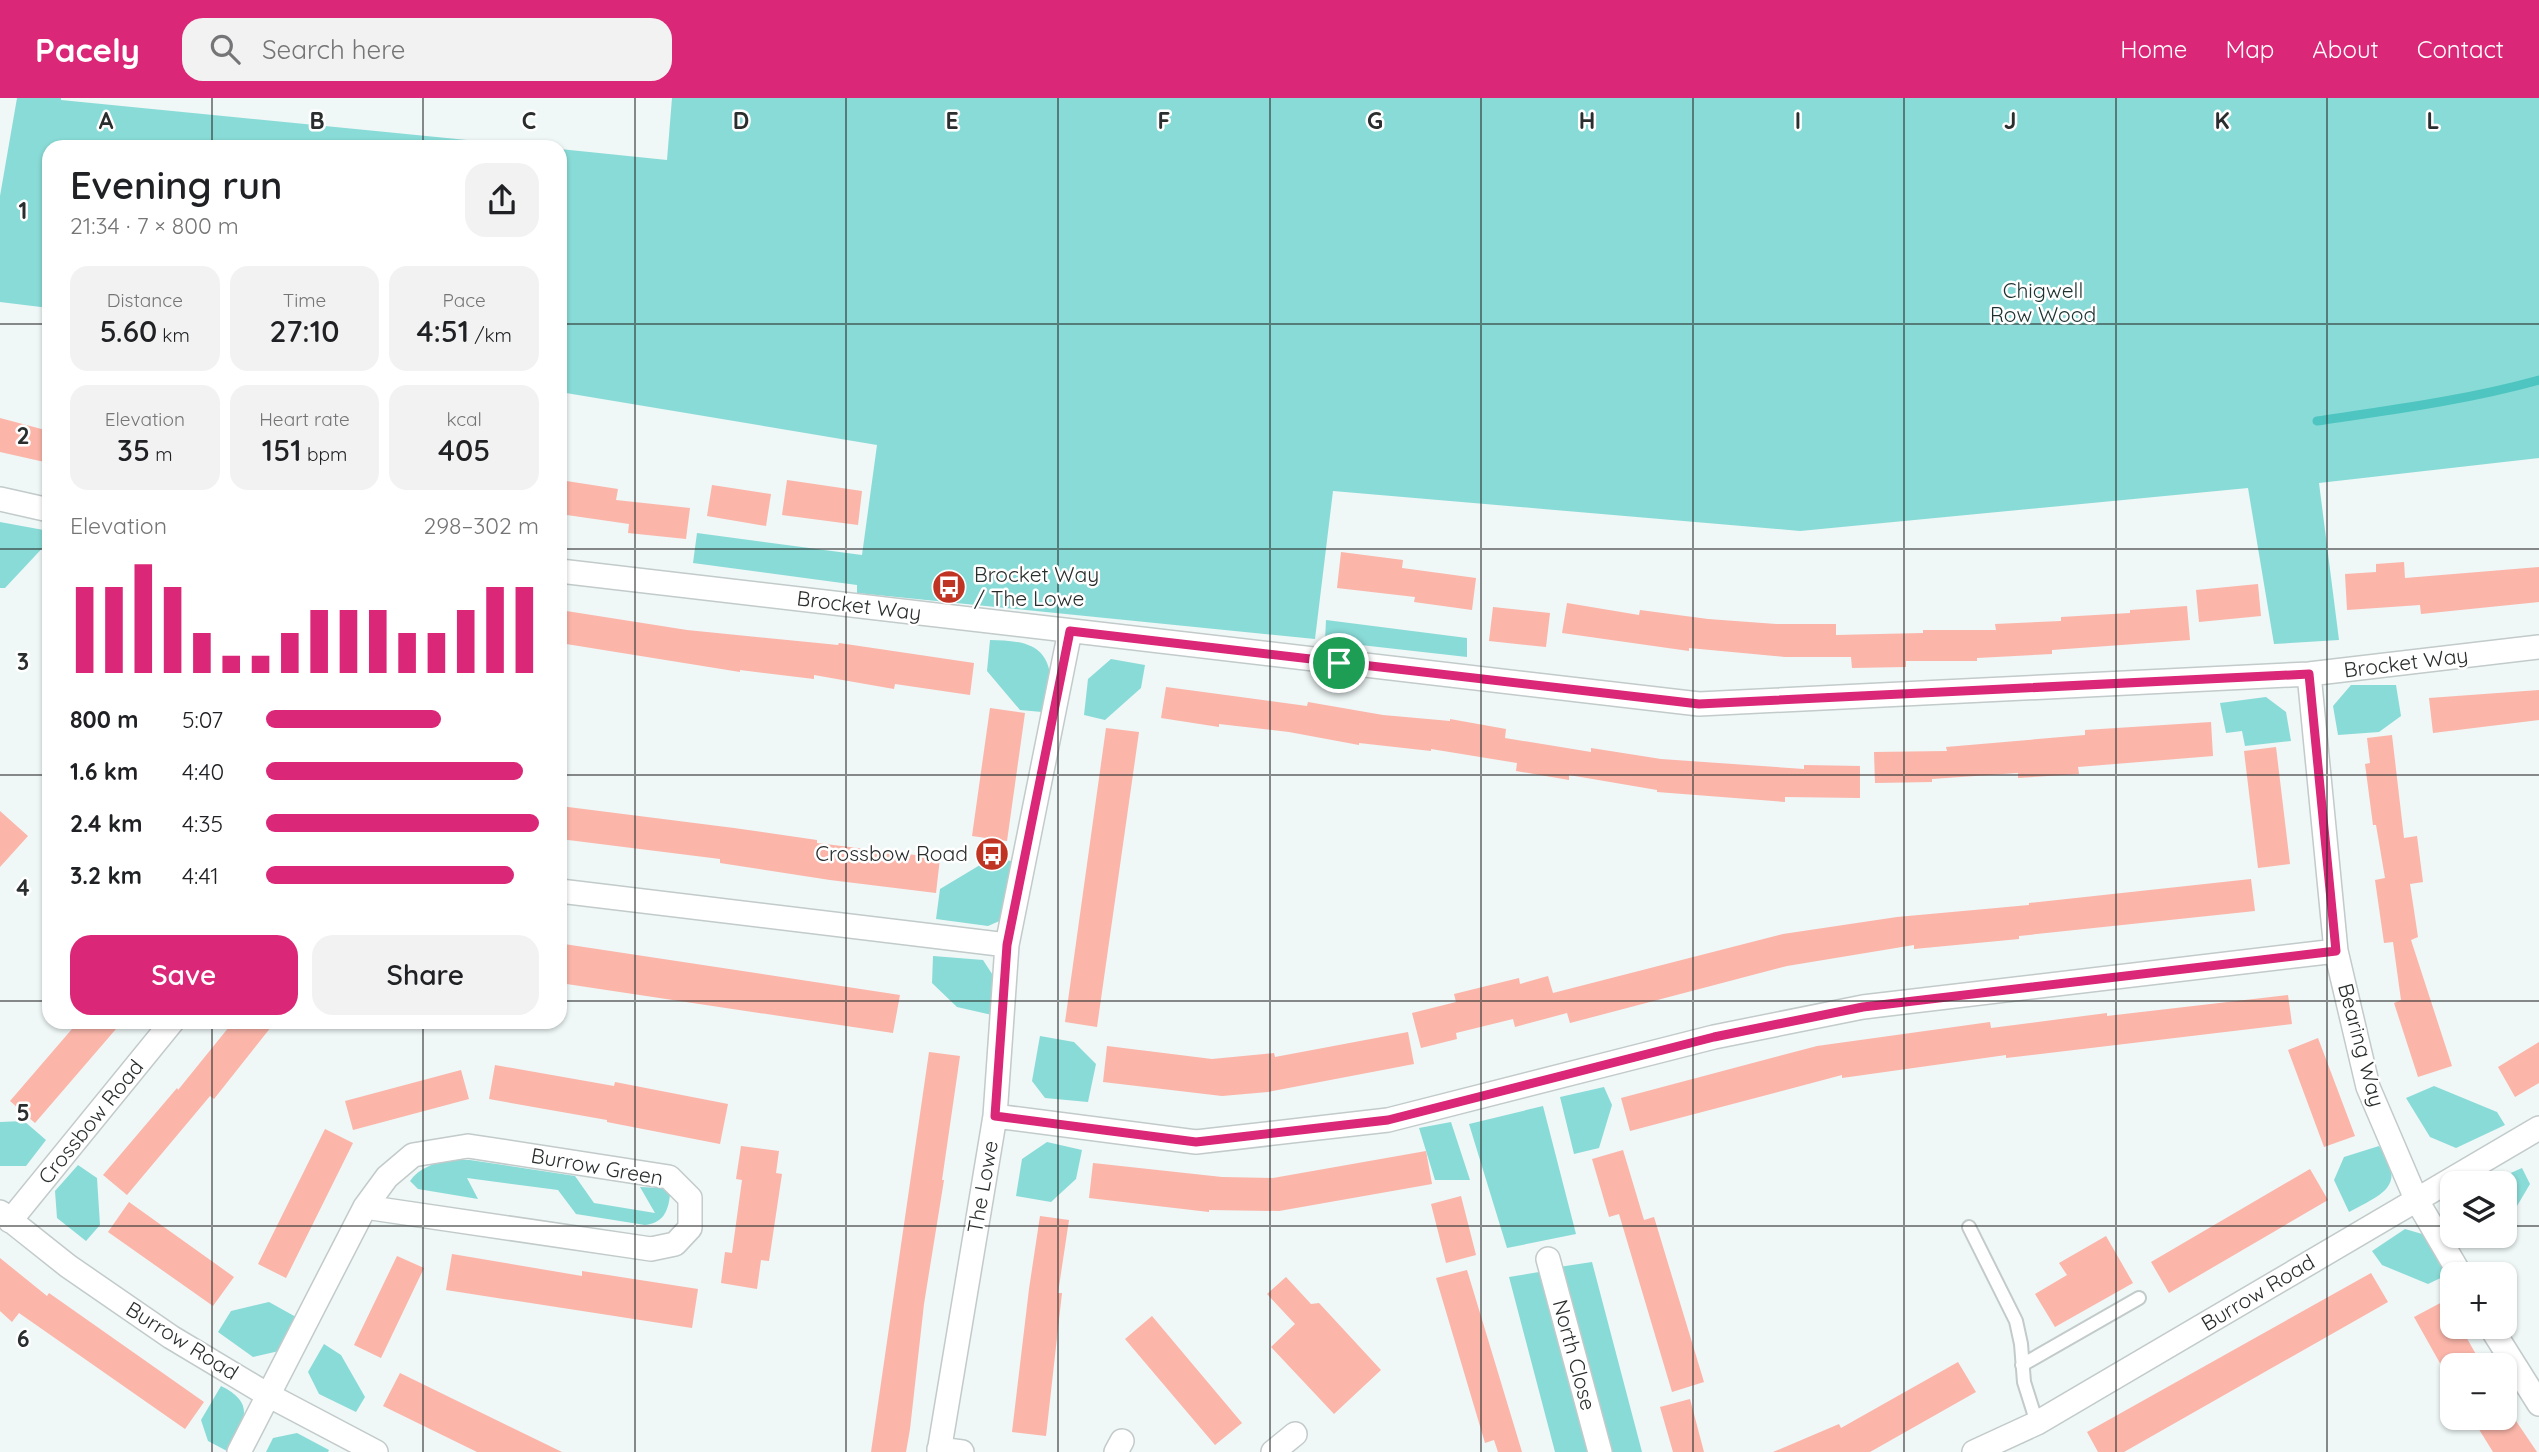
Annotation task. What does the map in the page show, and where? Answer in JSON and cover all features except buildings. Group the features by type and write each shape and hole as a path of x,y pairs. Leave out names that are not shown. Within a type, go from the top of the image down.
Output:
{"street":[{"path":"0,499 42,508"},
{"name":"Brocket Way","path":"567,571 1699,704 2309,674 2539,647"},
{"name":"The Lowe","path":"947,1451 995,1116 1007,945 1070,631"},
{"name":"Bearing Way","path":"2309,674 2336,951 2368,1087 2416,1199 2452,1262"},
{"path":"567,892 1007,945"},
{"path":"995,1116 1196,1142 1388,1120 1714,1037 1863,1007 2336,951"},
{"name":"Crossbow Road","path":"5,1217 166,1029"},
{"name":"Burrow Road","path":"1974,1452 2037,1423 2539,1128"},
{"name":"Burrow Green","path":"239,1452 365,1207 387,1177 413,1155 468,1146 669,1177 690,1198 690,1227 675,1244 650,1249 365,1207"},
{"name":"Burrow Road","path":"5,1217 68,1266 171,1338 268,1395 376,1452"},
{"name":"North Close","path":"1548,1259 1600,1452"},
{"path":"2498,1339 2539,1404"},
{"path":"1273,1452 1295,1434"}],"lane":[{"path":"1969,1227 2017,1321 2024,1382 2037,1423"},
{"path":"2022,1365 2139,1297"}],"green space":[{"path":"17,98 61,98 466,140 42,140 42,307 0,302 0,196"},
{"name":"Chigwell Row Wood","path":"672,98 2539,98 2539,458 2319,483 2339,640 2274,644 2248,488 1800,531 1333,491 1315,639 857,593 857,585 693,563 697,533 862,555 877,445 567,393 567,150 667,160"},
{"path":"0,522 42,530 42,548 5,588 0,588"},
{"path":"1326,620 1467,638 1467,657 1325,641"},
{"path":"990,640 1026,644 1040,652 1049,669 1042,712 1020,710 987,671"},
{"path":"1111,659 1145,665 1141,688 1105,720 1084,715 1088,679"},
{"path":"2351,685 2396,685 2401,716 2379,732 2338,735 2333,706"},
{"path":"2266,697 2286,712 2291,741 2245,746 2242,731 2226,733 2220,703"},
{"path":"990,859 1012,861 1004,919 988,926 936,919 940,889"},
{"path":"933,956 983,960 996,980 992,1015 957,1007 932,983"},
{"path":"1040,1036 1074,1042 1096,1064 1088,1102 1045,1098 1032,1081"},
{"path":"2434,1086 2497,1112 2505,1125 2456,1148 2430,1137 2406,1098"},
{"path":"1604,1087 1612,1105 1599,1148 1574,1154 1560,1097"},
{"path":"1543,1106 1576,1234 1507,1248 1469,1124"},
{"path":"24,1121 46,1140 26,1166 0,1166 0,1122"},
{"path":"1451,1122 1470,1180 1435,1180 1419,1128"},
{"path":"1047,1142 1082,1150 1076,1179 1051,1202 1016,1196 1022,1159"},
{"path":"2379,1146 2391,1171 2388,1187 2349,1212 2334,1180 2344,1157"},
{"path":"447,1160 470,1160 575,1176 594,1203 655,1213 640,1187 662,1188 670,1195 669,1201 660,1219 645,1225 576,1214 558,1190 467,1178 478,1199 418,1189 410,1181 422,1170"},
{"path":"78,1165 97,1178 100,1225 86,1241 57,1218 55,1191"},
{"path":"2522,1168 2530,1184 2517,1206 2517,1171"},
{"path":"2405,1229 2429,1236 2443,1262 2440,1262 2440,1278 2428,1284 2382,1265 2372,1251"},
{"path":"1592,1262 1642,1452 1612,1452 1559,1267"},
{"path":"1539,1272 1588,1452 1555,1452 1509,1277"},
{"path":"269,1302 296,1317 279,1351 253,1357 218,1332 231,1311"},
{"path":"324,1344 341,1355 365,1397 356,1412 319,1394 308,1372"},
{"path":"221,1386 240,1400 244,1415 227,1451 208,1441 201,1420"},
{"path":"297,1433 329,1450 328,1452 266,1452 273,1438"}],"waterway":[{"path":"2317,421 2457,399 2539,380"}],"place":[{"name":"Brocket Way / The Lowe","path":"949,587"},
{"name":"Crossbow Road","path":"992,854"}],"route":[{"path":"1070,631 1339,663 1699,704 2309,674 2336,951 1863,1007 1714,1037 1388,1120 1196,1142 995,1116 1007,945 1070,631"}]}
